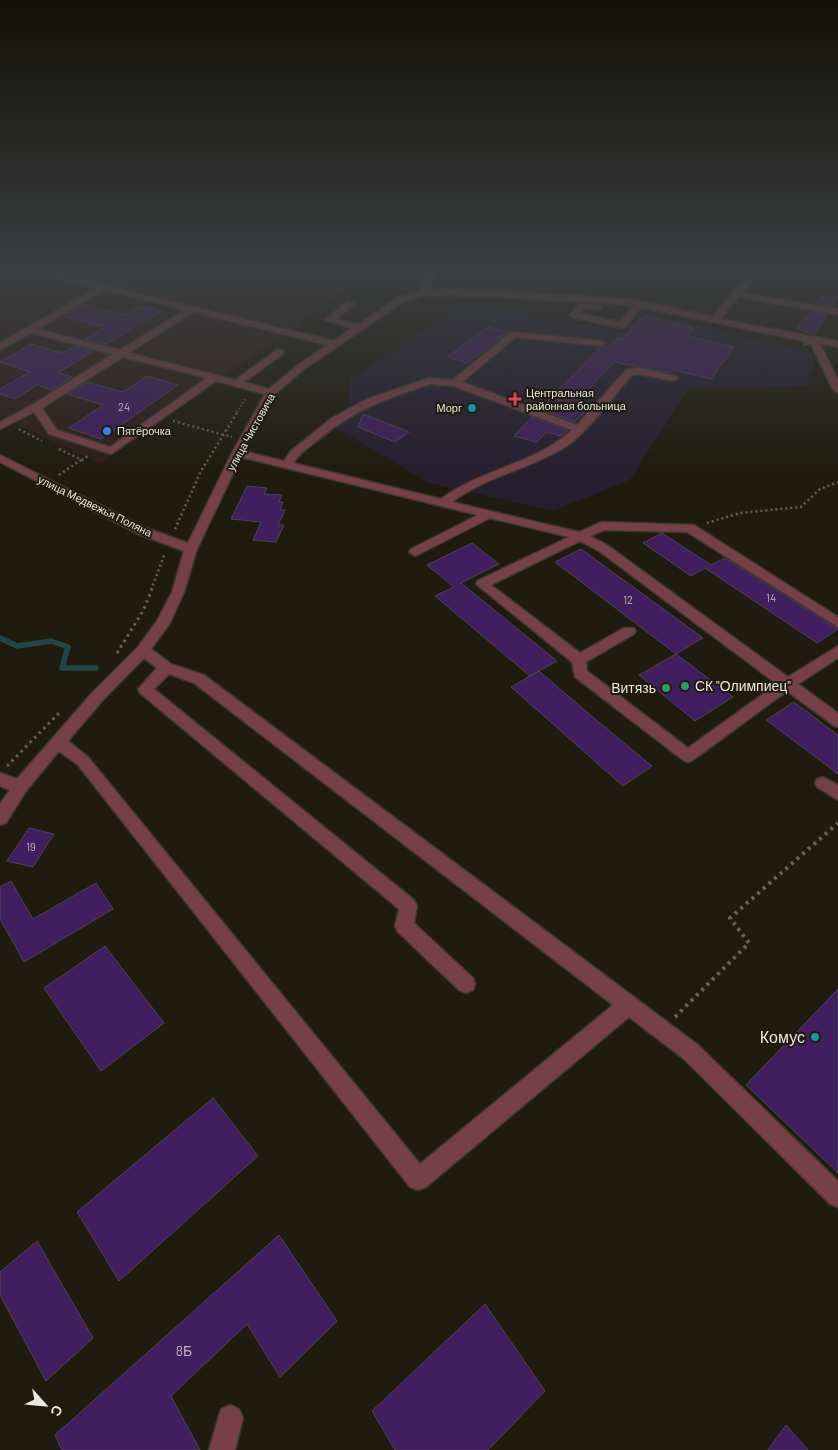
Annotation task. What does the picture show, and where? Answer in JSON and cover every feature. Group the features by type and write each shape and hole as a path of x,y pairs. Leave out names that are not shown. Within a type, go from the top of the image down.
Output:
{"street":[{"path":"0,347 15,339"},
{"path":"67,339 271,392"},
{"path":"0,426 36,408 144,339"},
{"path":"314,339 336,344"},
{"name":"улица Чистовича","path":"0,818 20,787 97,697 143,650 167,616 178,592 191,549 237,453 271,392 301,368 344,339"},
{"path":"455,383 508,339"},
{"path":"559,339 600,343"},
{"path":"766,339 800,346 814,340 835,378 838,390"},
{"name":"улица Чистовича","path":"806,339 838,344"},
{"path":"237,383 280,352"},
{"path":"443,503 460,490 526,463 564,443 579,429 629,372 639,371 673,378"},
{"path":"36,408 53,432 111,451 215,377"},
{"path":"287,464 295,453 316,434 336,420 371,401 429,381 455,383 579,429"},
{"path":"237,453 580,536 603,548 838,721"},
{"name":"улица Медвежья Поляна","path":"0,458 142,531 191,549"},
{"path":"415,552 488,514"},
{"path":"838,623 690,528 602,526 482,584 579,660 580,674 688,756 787,684 838,651"},
{"path":"579,660 629,632"},
{"path":"143,650 166,668 198,679 691,1052 838,1196"},
{"path":"166,668 146,689 408,906 404,926 466,984"},
{"path":"58,742 84,760 418,1179 628,1006"},
{"path":"3,773 20,787"},
{"path":"823,783 838,794"},
{"path":"222,1450 230,1418"}],"path":[{"path":"113,659 143,611 170,541 201,471 252,387"},
{"path":"159,417 223,435 245,439"},
{"path":"47,482 82,460"},
{"path":"690,528 740,514 801,507 820,489 838,482"},
{"path":"3,773 60,713"},
{"path":"662,1030 749,943 730,918 838,823"}],"shaded area":[{"path":"0,339 277,339 101,464 0,416"},
{"name":"Центральная районная больница","path":"409,339 749,339 807,352 816,359 806,386 689,388 630,480 553,511 429,483 326,422 348,409 350,380"}],"building":[{"path":"86,339 115,339 104,344"},
{"path":"472,339 499,339 467,363 447,357"},
{"path":"617,339 698,339 734,347 711,379 673,370 671,373 614,362 574,405 588,408 575,422 540,409 600,348 605,345 609,347"},
{"path":"31,344 62,353 74,346 94,351 58,373 72,377 52,390 37,385 15,399 0,394 0,389 30,372 0,362"},
{"path":"147,376 178,385 101,439 69,428 103,405 67,394 87,382 123,392"},
{"path":"363,414 409,432 395,442 358,427"},
{"path":"532,417 568,430 561,436 546,432 537,442 514,436"},
{"path":"247,486 267,488 264,494 282,495 279,502 283,502 280,510 285,510 278,525 284,525 276,542 253,540 261,522 231,519"},
{"path":"662,533 711,565 725,558 838,629 817,643 705,568 691,576 643,543"},
{"path":"472,543 499,564 461,583 557,661 530,676 435,596 454,587 427,565"},
{"path":"581,549 703,638 676,654 555,562"},
{"name":"СК \"Олимпиец\"","path":"676,654 733,697 695,721 639,675"},
{"path":"539,671 652,766 623,786 511,687"},
{"path":"794,702 838,735 838,774 766,720"},
{"path":"29,828 54,834 33,867 7,861"},
{"path":"11,881 33,919 96,883 113,909 24,962 0,919 0,887"},
{"path":"105,946 164,1023 101,1071 44,988"},
{"name":"Комус","path":"838,989 838,1173 746,1085"},
{"path":"213,1098 258,1156 119,1281 77,1212"},
{"path":"279,1235 337,1321 280,1377 247,1324 171,1396 200,1450 62,1450 55,1435"},
{"path":"37,1241 93,1338 46,1381 0,1295 0,1272"},
{"path":"485,1304 545,1391 488,1450 395,1450 372,1411"},
{"path":"786,1425 808,1450 768,1450"}],"waterway":[{"path":"0,638 17,646 51,641 68,647 62,668 96,668"}],"place":[{"name":"Центральная районная больница","path":"515,399"},
{"name":"Морг","path":"472,408"},
{"name":"Пятёрочка","path":"107,431"},
{"name":"СК \"Олимпиец\"","path":"685,686"},
{"name":"Витязь","path":"666,688"},
{"name":"Комус","path":"815,1037"}]}
